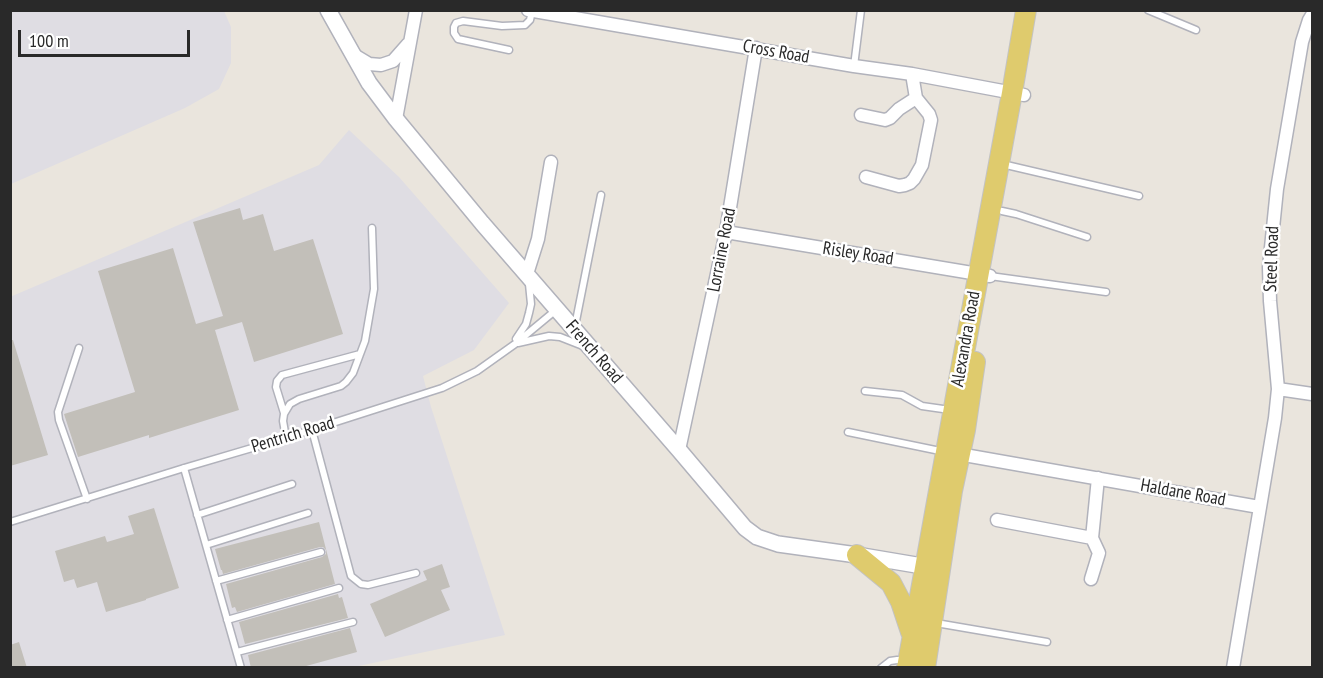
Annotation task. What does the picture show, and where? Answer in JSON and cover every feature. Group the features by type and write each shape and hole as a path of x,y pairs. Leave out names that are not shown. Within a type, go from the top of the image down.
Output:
{"main road":[{"name":"Alexandra Road","path":"1018,94 1026,10"},
{"name":"Alexandra Road","path":"914,665 912,638 933,567 953,453 953,411 984,275 1018,94 1038,10"},
{"name":"Alexandra Road","path":"953,453 965,430 984,275 1002,211 1005,164"},
{"path":"857,555 891,583 902,602 912,638"},
{"name":"Alexandra Road","path":"914,665 932,623 933,567"}],"street":[{"name":"French Road","path":"328,10 369,83 396,119 482,223 745,528 757,537 778,544 933,567"},
{"path":"396,119 416,10"},
{"name":"Cross Road","path":"530,11 912,74 1018,94"},
{"name":"Steel Road","path":"1259,507 1278,388 1270,301 1271,239 1300,53 1312,15"},
{"path":"354,55 369,64 386,64 398,56 410,41"},
{"name":"Lorraine Road","path":"679,450 726,232 756,48"},
{"path":"866,177 899,186 910,183 921,165 931,120 916,98 912,74"},
{"path":"861,115 885,120 916,98"},
{"path":"527,274 538,239 551,162"},
{"name":"Risley Road","path":"726,232 984,275"},
{"path":"1278,388 1312,394"},
{"name":"Haldane Road","path":"953,453 1259,507"},
{"path":"1091,579 1099,553 1092,538 1098,478"},
{"path":"1233,668 1259,507"},
{"path":"997,520 1092,538"}],"lane":[{"path":"854,66 861,10"},
{"path":"1148,10 1196,30"},
{"path":"509,50 458,39 454,33 454,27 456,23 463,21 502,27 525,25 530,20 530,11"},
{"path":"1005,164 1139,196"},
{"path":"575,330 601,195"},
{"path":"1002,211 1087,237"},
{"path":"284,414 290,404 341,386 353,374 365,341 374,289 372,228"},
{"path":"513,346 526,324 529,313 530,290 527,274"},
{"path":"984,275 1106,292"},
{"name":"Pentrich Road","path":"10,522 442,388 477,371 513,346 556,309"},
{"path":"513,346 549,336 569,340 594,352"},
{"path":"79,348 58,412 87,498"},
{"path":"286,438 284,414 276,387 282,375 360,354"},
{"path":"865,391 902,395 922,406 953,411"},
{"path":"312,430 351,576 361,584 368,585 416,573"},
{"path":"848,432 953,453"},
{"path":"184,468 241,668"},
{"path":"197,515 292,484"},
{"path":"206,545 308,513"},
{"path":"216,580 321,552"},
{"path":"227,620 339,588"},
{"path":"237,652 353,622"},
{"path":"932,623 1047,642"},
{"path":"881,668 897,660 914,665"}],"shaded area":[{"path":"11,10 224,11 231,27 231,63 219,89 185,108 11,184"},
{"path":"349,130 399,177 509,303 474,350 423,376 505,635 354,667 11,667 10,297 319,165"}],"building":[{"path":"240,208 243,220 263,214 274,251 313,239 343,334 254,362 242,322 215,330 239,410 78,457 64,414 135,392 98,271 173,248 196,324 223,316 193,222"},
{"path":"10,340 13,340 48,455 10,466"},
{"path":"154,508 179,588 106,612 97,582 77,588 74,579 64,582 55,551 105,536 107,542 134,534 128,516"},
{"path":"319,522 335,584 237,612 235,607 232,608 226,584 322,557 326,554 326,550 320,547 223,574 215,549"},
{"path":"442,564 450,587 441,590 450,610 385,637 370,604 427,580 423,571"},
{"path":"338,594 339,598 342,597 348,618 245,644 239,622"},
{"path":"350,628 357,652 299,668 251,668 248,655"},
{"path":"19,642 27,668 10,668 10,645"}]}
